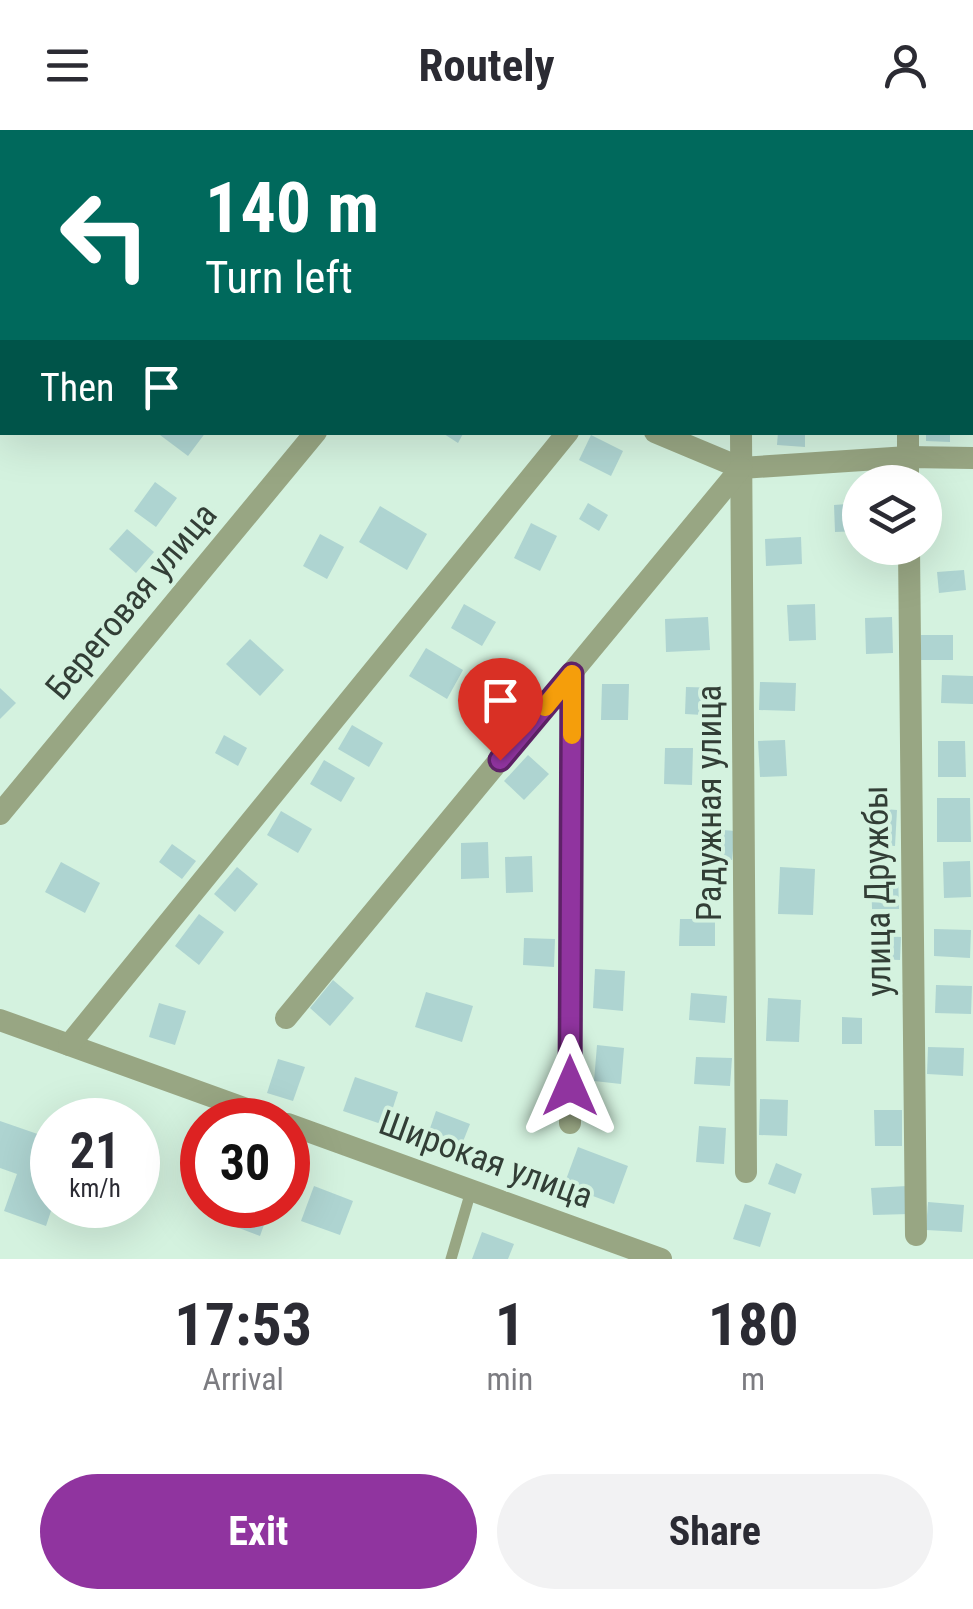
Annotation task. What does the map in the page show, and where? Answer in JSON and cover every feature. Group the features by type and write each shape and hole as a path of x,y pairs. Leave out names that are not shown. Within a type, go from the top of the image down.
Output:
{"street":[{"name":"Береговая улица","path":"0,814 314,435"},
{"path":"69,1045 566,435"},
{"path":"663,435 741,468 908,457 973,458"},
{"name":"Радужная улица","path":"741,435 746,1172"},
{"path":"908,435 908,465"},
{"path":"286,1018 741,468"},
{"name":"улица Дружбы","path":"909,565 916,1235"},
{"path":"570,1123 572,674"},
{"path":"0,1020 215,1098"},
{"name":"Широкая улица","path":"310,1132 660,1259"}],"lane":[{"path":"451,1259 472,1190"}],"building":[{"path":"160,435 204,435 188,456"},
{"path":"446,435 462,435 458,443"},
{"path":"591,435 623,451 611,476 579,460"},
{"path":"778,435 805,435 805,447 777,445"},
{"path":"926,435 950,435 950,442 926,441"},
{"path":"155,482 177,498 156,527 134,511"},
{"path":"588,503 608,515 599,531 579,519"},
{"path":"842,504 842,532 835,532 834,505"},
{"path":"380,506 427,534 407,570 359,542"},
{"path":"531,523 557,536 540,571 514,558"},
{"path":"127,529 154,552 136,573 109,549"},
{"path":"320,534 344,547 327,579 303,566"},
{"path":"801,537 802,564 766,566 765,539"},
{"path":"964,570 966,590 939,593 937,572"},
{"path":"464,604 496,622 482,646 451,628"},
{"path":"815,604 816,640 789,641 787,605"},
{"path":"708,617 710,650 666,652 665,619"},
{"path":"892,617 893,653 866,654 865,618"},
{"path":"921,635 953,635 953,660 921,660"},
{"path":"250,639 284,670 260,696 226,664"},
{"path":"426,648 463,670 447,699 409,676"},
{"path":"942,675 973,676 973,704 941,703"},
{"path":"760,682 796,683 795,711 759,710"},
{"path":"602,684 629,684 628,720 601,720"},
{"path":"686,687 722,688 721,716 685,714"},
{"path":"0,688 16,703 0,719"},
{"path":"352,725 383,743 369,767 338,749"},
{"path":"224,735 247,748 238,766 215,753"},
{"path":"785,740 787,776 760,777 758,741"},
{"path":"938,741 965,741 966,777 938,777"},
{"path":"665,748 693,748 692,785 664,784"},
{"path":"528,755 549,774 524,800 504,781"},
{"path":"324,760 355,778 341,802 310,784"},
{"path":"937,798 970,798 971,842 937,842"},
{"path":"870,808 897,810 895,846 868,844"},
{"path":"281,811 312,829 298,853 267,835"},
{"path":"712,829 735,831 732,860 710,858"},
{"path":"488,842 489,878 461,879 461,843"},
{"path":"172,844 196,861 182,879 159,862"},
{"path":"532,856 533,892 506,893 505,857"},
{"path":"970,861 971,897 944,898 943,862"},
{"path":"61,862 100,883 85,913 45,892"},
{"path":"237,867 258,884 235,912 214,894"},
{"path":"780,867 815,869 813,915 778,914"},
{"path":"871,873 898,873 899,909 872,909"},
{"path":"199,914 224,932 199,965 175,946"},
{"path":"680,919 715,919 715,946 679,946"},
{"path":"934,929 971,930 970,958 934,956"},
{"path":"870,935 901,937 900,960 869,959"},
{"path":"524,938 555,939 554,967 523,965"},
{"path":"595,969 625,971 623,1011 593,1008"},
{"path":"333,980 354,998 330,1026 310,1008"},
{"path":"936,985 972,986 971,1014 935,1013"},
{"path":"426,992 473,1006 462,1042 415,1027"},
{"path":"691,993 727,996 725,1023 689,1020"},
{"path":"768,998 801,1000 799,1042 766,1041"},
{"path":"159,1003 186,1011 175,1045 149,1037"},
{"path":"842,1017 862,1018 862,1044 842,1044"},
{"path":"597,1045 624,1048 621,1084 594,1081"},
{"path":"928,1047 964,1048 963,1076 927,1074"},
{"path":"696,1057 732,1058 730,1086 694,1084"},
{"path":"278,1059 305,1067 294,1098 267,1093"},
{"path":"355,1077 398,1092 387,1126 343,1111"},
{"path":"760,1099 788,1100 787,1136 759,1135"},
{"path":"874,1110 902,1110 902,1146 875,1146"},
{"path":"436,1111 470,1124 460,1149 427,1137"},
{"path":"0,1121 30,1131 30,1220 4,1211 17,1174 0,1168"},
{"path":"699,1126 726,1128 724,1164 696,1162"},
{"path":"578,1147 628,1166 614,1204 564,1185"},
{"path":"776,1163 802,1174 795,1194 768,1184"},
{"path":"314,1186 353,1201 340,1235 310,1224"},
{"path":"907,1186 909,1214 873,1215 871,1188"},
{"path":"928,1202 964,1205 962,1232 926,1230"},
{"path":"745,1204 771,1213 760,1247 733,1239"},
{"path":"239,1228 263,1228 260,1236"},
{"path":"482,1232 514,1244 508,1259 472,1259"}],"slow traffic":[{"path":"545,707 572,674 572,735"}],"route":[{"path":"500,760 572,674 570,1086"}]}
